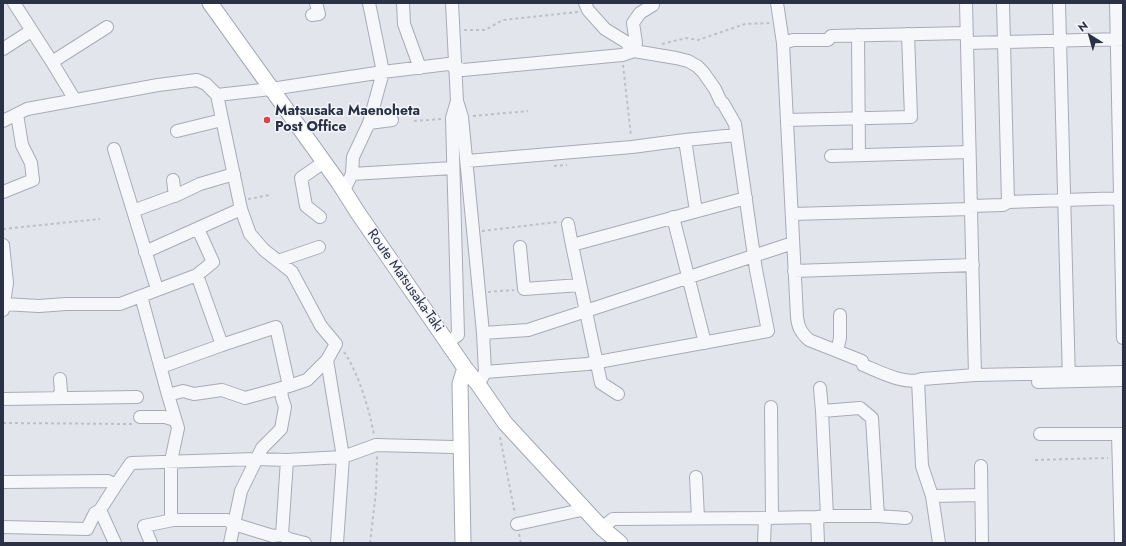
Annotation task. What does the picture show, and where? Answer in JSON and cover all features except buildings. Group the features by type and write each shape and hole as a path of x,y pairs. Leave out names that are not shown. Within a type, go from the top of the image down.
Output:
{"main road":[{"name":"Route Matsusaka-Taki","path":"210,3 344,190 465,368 482,378 505,423 602,528 620,543"},
{"path":"463,543 460,384 465,368"}],"street":[{"path":"14,3 75,100"},
{"path":"344,190 352,174 353,157 369,123 383,72 369,3"},
{"path":"403,3 404,24 420,68"},
{"path":"218,95 448,64 456,67 463,70 622,55 634,52 688,61 697,66 710,81 735,124 756,270 768,332 597,363 482,378 483,333 462,117 457,101 456,67 452,3"},
{"path":"776,3 782,40 797,317 798,328 804,336 809,340 862,361 863,365 897,378 918,380 974,375 1123,380"},
{"path":"966,3 973,265 974,375"},
{"path":"1003,3 1008,202"},
{"path":"1059,3 1069,377"},
{"path":"1116,3 1120,40 1123,338"},
{"path":"634,52 636,43 633,23 640,13 653,5"},
{"path":"587,7 605,29 626,42 634,52"},
{"path":"52,62 107,27"},
{"path":"3,49 31,31"},
{"path":"782,40 828,40 831,36 908,34 967,38 1004,43 1120,40"},
{"path":"787,120 911,117 908,34"},
{"path":"858,35 859,155"},
{"path":"3,121 27,110 158,85 197,80 206,84 218,95 240,205 250,234 264,250 292,272 321,326 336,344 328,360 307,380 285,387 245,398 222,390 194,394 183,391 168,395"},
{"path":"447,343 458,335 452,118 457,101"},
{"path":"3,192 33,180 31,163 22,145 17,114"},
{"path":"177,131 222,120"},
{"path":"369,123 392,120"},
{"path":"466,161 632,147 736,135"},
{"path":"685,140 696,211"},
{"path":"114,149 157,289"},
{"path":"831,156 969,152"},
{"path":"320,217 306,206 301,178 324,162"},
{"path":"352,174 453,168"},
{"path":"133,212 175,196 200,184 234,174"},
{"path":"173,180 175,196"},
{"path":"453,183 468,182"},
{"path":"572,245 746,198"},
{"path":"792,214 971,208 1004,205 1008,202 1121,198"},
{"path":"145,252 198,229 240,205"},
{"path":"673,217 706,343"},
{"path":"564,223 572,245 601,383 618,394"},
{"path":"3,245 7,283 3,306 120,304 197,275 213,262 198,229"},
{"path":"483,333 528,330 793,243"},
{"path":"278,261 319,247"},
{"path":"520,247 524,289 580,285"},
{"path":"794,271 973,265"},
{"path":"197,275 222,345"},
{"path":"141,296 178,428 171,461 171,514 173,520"},
{"path":"837,351 840,338 840,315"},
{"path":"161,367 276,327 285,387 285,408 281,429 262,448 241,491 230,543"},
{"path":"328,360 343,457 337,543"},
{"path":"1038,382 1069,377 1123,372"},
{"path":"57,398 61,392 60,379"},
{"path":"918,380 922,466 932,496 939,543"},
{"path":"818,543 822,516 822,410 820,388"},
{"path":"3,399 138,397"},
{"path":"764,543 768,518 771,407"},
{"path":"822,410 860,408 872,418 878,516"},
{"path":"137,420 165,417 176,420"},
{"path":"1040,434 1121,434 1119,457 1121,543"},
{"path":"3,527 87,529 95,513 100,510 116,484 132,463 256,459 288,460 343,457 376,445 461,448"},
{"path":"282,535 288,460"},
{"path":"981,466 982,543"},
{"path":"696,478 698,518"},
{"path":"3,482 108,481 116,484"},
{"path":"932,496 981,494"},
{"path":"517,524 586,509"},
{"path":"100,510 115,543"},
{"path":"602,528 613,519 768,518 822,516 878,516 906,518"},
{"path":"151,543 144,526 173,520 227,520 234,524 272,536 282,535 289,539 305,543"}],"path":[{"path":"453,30 485,30 503,20 587,7"},
{"path":"660,45 686,38 698,40 745,24 768,22 779,23"},
{"path":"622,55 632,147"},
{"path":"240,205 270,195"},
{"path":"3,229 100,219"},
{"path":"473,232 564,223"},
{"path":"479,292 524,289"},
{"path":"3,423 137,420"},
{"path":"505,423 500,438 521,543"},
{"path":"1036,460 1119,457"}],"place":[{"name":"Matsusaka Maenoheta Post Office","path":"267,120"}]}
